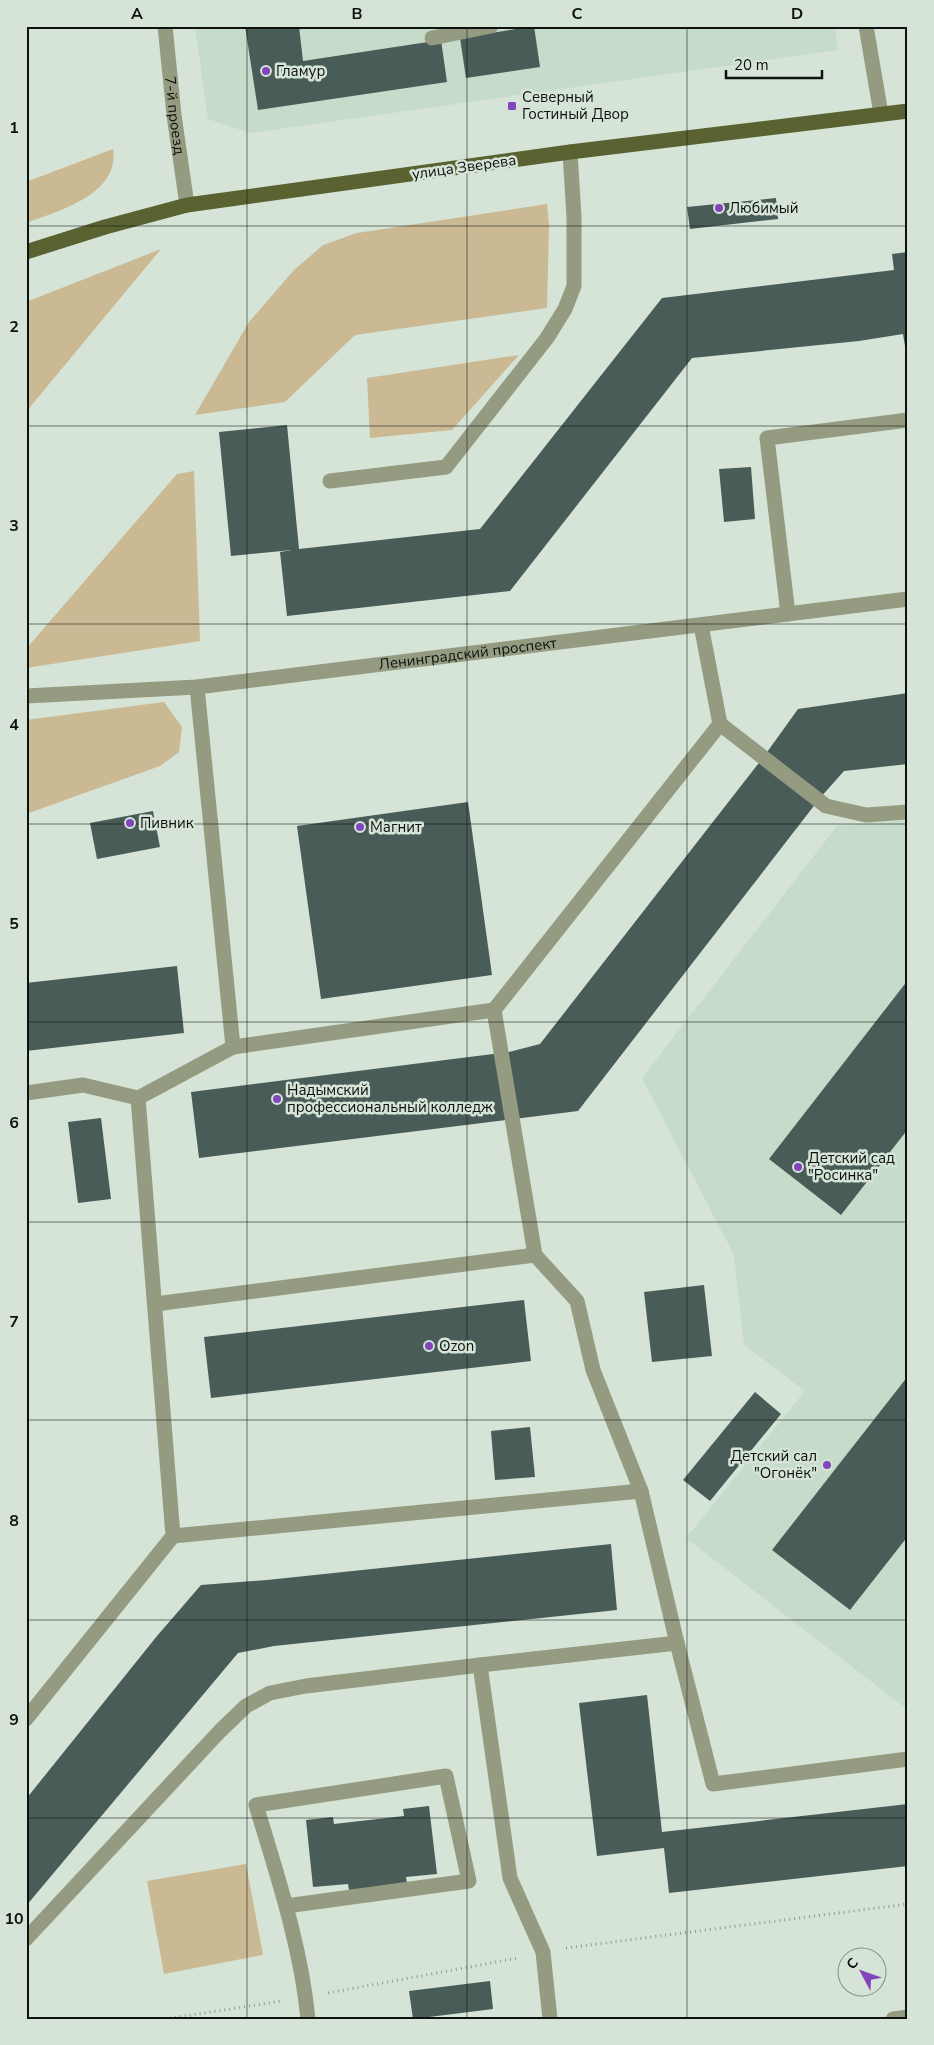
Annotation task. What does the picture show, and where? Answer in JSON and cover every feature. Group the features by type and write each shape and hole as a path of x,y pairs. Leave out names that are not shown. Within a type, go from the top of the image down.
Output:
{"main road":[{"name":"улица Зверева","path":"26,252 105,226 187,205 570,152 908,111"}],"street":[{"name":"7-й проезд","path":"165,26 174,115 187,205"},
{"path":"432,38 491,26"},
{"path":"866,26 881,114"},
{"path":"330,480 446,467 547,338 565,309 574,286 574,216 570,152"},
{"path":"788,614 767,438 908,420"},
{"name":"Ленинградский проспект","path":"26,696 196,687 908,599"},
{"path":"701,625 720,724 826,806 866,816 908,812"},
{"path":"196,687 233,1047"},
{"path":"26,1093 83,1085 138,1098 233,1047 494,1010 720,724"},
{"path":"494,1010 535,1255 577,1302 593,1370 641,1491 713,1784 908,1759"},
{"path":"26,1719 173,1536 138,1098"},
{"path":"155,1304 535,1255"},
{"path":"173,1536 641,1491"},
{"path":"26,1939 220,1731 246,1706 270,1693 306,1686 677,1643"},
{"path":"480,1665 510,1878 543,1952 550,2019"},
{"path":"286,1906 469,1882 446,1776 256,1805 286,1906 306,1997 308,2019"},
{"path":"893,2019 908,2017"}],"shaded area":[{"path":"195,26 835,26 838,50 250,133 208,119"},
{"path":"113,149 113,165 107,178 97,189 70,206 26,223 26,182"},
{"path":"547,204 549,226 547,308 355,335 285,402 195,415 249,322 294,270 323,245 357,233"},
{"path":"161,249 26,412 26,302"},
{"path":"519,355 452,430 370,438 367,378"},
{"path":"194,471 200,641 26,668 26,649 177,474"},
{"path":"164,702 182,727 179,752 160,766 26,814 26,720"},
{"name":"Детский сад \"Росинка\"","path":"908,820 908,1710 686,1538 805,1391 744,1345 734,1255 642,1078 837,826"},
{"path":"246,1864 263,1955 164,1974 147,1881"}],"building":[{"path":"245,26 299,26 303,61 441,40 447,82 258,110"},
{"path":"534,26 540,67 466,78 460,38"},
{"path":"776,198 778,219 690,229 687,207"},
{"path":"908,252 908,352 906,352 903,334 859,341 692,358 510,591 287,616 280,552 292,550 231,556 219,432 287,425 299,549 480,529 662,298 894,270 892,254"},
{"path":"751,467 755,519 724,522 719,469"},
{"path":"908,693 908,764 844,771 820,798 578,1111 199,1158 191,1092 509,1052 540,1044 765,755 798,709"},
{"path":"468,802 492,975 321,999 297,826"},
{"path":"153,811 160,847 97,859 90,823"},
{"path":"177,966 184,1033 26,1051 26,983"},
{"path":"908,980 908,1129 841,1215 769,1159"},
{"path":"101,1118 111,1199 78,1203 68,1122"},
{"path":"704,1285 712,1356 652,1362 644,1292"},
{"path":"524,1300 531,1361 211,1398 204,1337"},
{"path":"908,1376 908,1536 850,1610 772,1550"},
{"path":"755,1392 781,1414 710,1501 683,1480"},
{"path":"530,1427 535,1477 495,1480 491,1431"},
{"path":"611,1544 617,1610 274,1646 238,1653 26,1906 26,1799 157,1636 201,1585 267,1580"},
{"path":"647,1695 662,1832 908,1804 908,1866 669,1893 664,1848 597,1856 579,1703"},
{"path":"429,1806 437,1874 406,1877 407,1884 349,1890 348,1884 313,1887 306,1820 333,1817 334,1824 404,1816 403,1809"},
{"path":"490,1981 493,2009 413,2019 409,1991"}],"place":[{"name":"Гламур","path":"266,71"},
{"name":"Северный Гостиный Двор","path":"512,106"},
{"name":"Любимый","path":"719,208"},
{"name":"Пивник","path":"130,823"},
{"name":"Магнит","path":"360,827"},
{"name":"Надымский профессиональный колледж","path":"277,1099"},
{"name":"Детский сад \"Росинка\"","path":"798,1167"},
{"name":"Ozon","path":"429,1346"},
{"name":"Детский сал \"Огонёк\"","path":"827,1465"}]}
